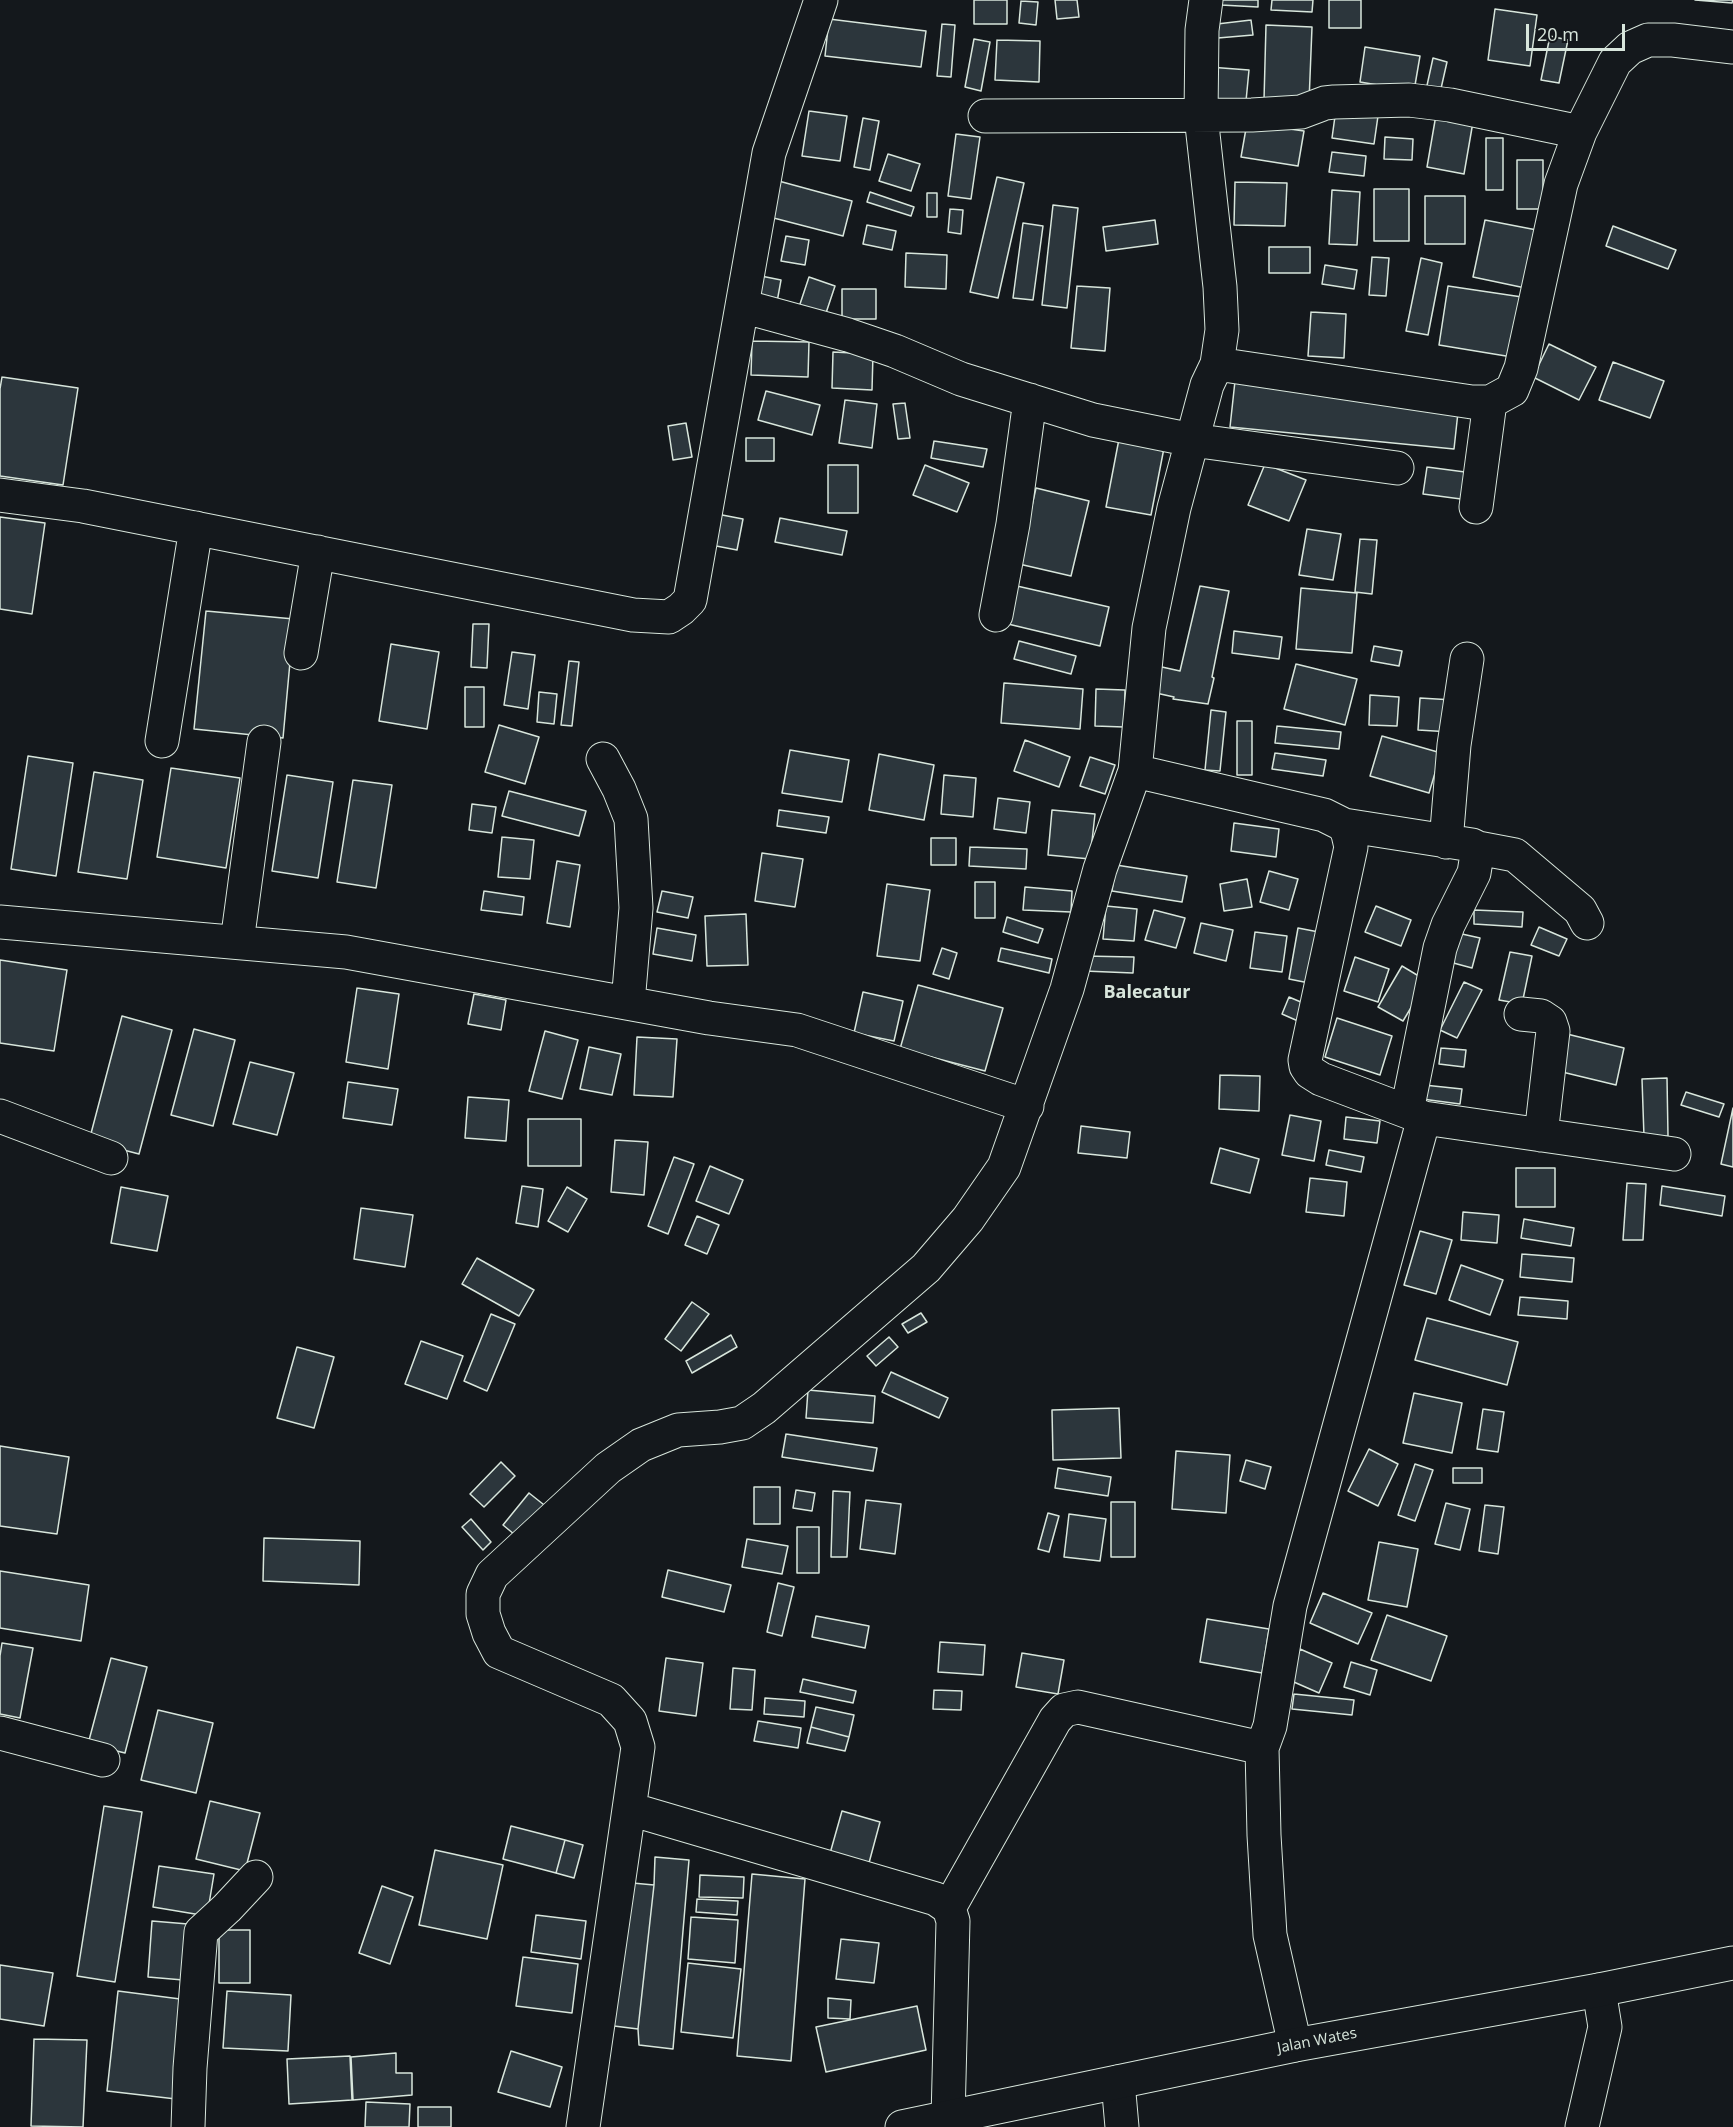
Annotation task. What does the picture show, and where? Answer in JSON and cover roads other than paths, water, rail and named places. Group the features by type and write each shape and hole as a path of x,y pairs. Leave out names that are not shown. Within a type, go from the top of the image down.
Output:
{"main road":[{"path":"0,495 83,506 633,615 669,617 690,600 769,153 821,0"},
{"path":"583,2127 639,1747 630,1721 611,1700 500,1652 489,1633 483,1614 483,1594 492,1575 608,1468 641,1445 678,1430 742,1423 764,1408 926,1268 968,1219 1004,1167 1067,989 1100,869 1135,771 1149,628 1174,508 1207,385 1217,364 1222,330 1220,287 1201,116 1202,30 1206,0"},
{"path":"1217,364 1472,402 1490,402 1512,390 1521,368 1561,184 1580,132 1615,62 1630,48 1648,40 1673,40 1733,47"},
{"path":"985,116 1201,116 1301,112 1334,102 1409,100 1450,105 1580,132"},
{"path":"742,306 848,335 895,351 961,379 1093,420 1192,440 1397,468"},
{"path":"996,615 1013,524 1030,400"},
{"path":"1476,507 1490,402"},
{"path":"162,741 196,528"},
{"path":"301,653 318,552"},
{"path":"1446,842 1454,745 1467,659"},
{"path":"237,942 264,742"},
{"path":"603,759 620,789 631,819 636,908 628,1003"},
{"path":"1135,771 1324,815 1344,825 1472,845 1515,855 1580,910 1587,923"},
{"path":"1344,825 1351,847 1305,1059 1310,1072 1415,1114 1674,1154"},
{"path":"1295,2045 1270,1935 1262,1748 1270,1726 1290,1606 1415,1114 1440,948 1448,925 1474,873 1478,848"},
{"path":"0,922 346,952 709,1018 797,1030 1027,1106"},
{"path":"1521,1014 1541,1017 1550,1022 1553,1031 1541,1135"},
{"path":"0,1116 111,1158"},
{"path":"949,1908 1054,1720 1064,1710 1078,1707 1262,1748"},
{"path":"0,1733 103,1761"},
{"path":"630,1809 936,1899 949,1908 953,1921 946,2123"},
{"path":"188,2127 190,2068 201,1932 256,1877"},
{"name":"Jalan Wates","path":"902,2127 946,2123 1118,2082 1295,2045 1599,1990 1733,1963"},
{"path":"1582,2127 1605,2027 1599,1990"},
{"path":"1118,2082 1122,2127"}],"district":[{"name":"Balecatur","path":"1147,993"}]}
